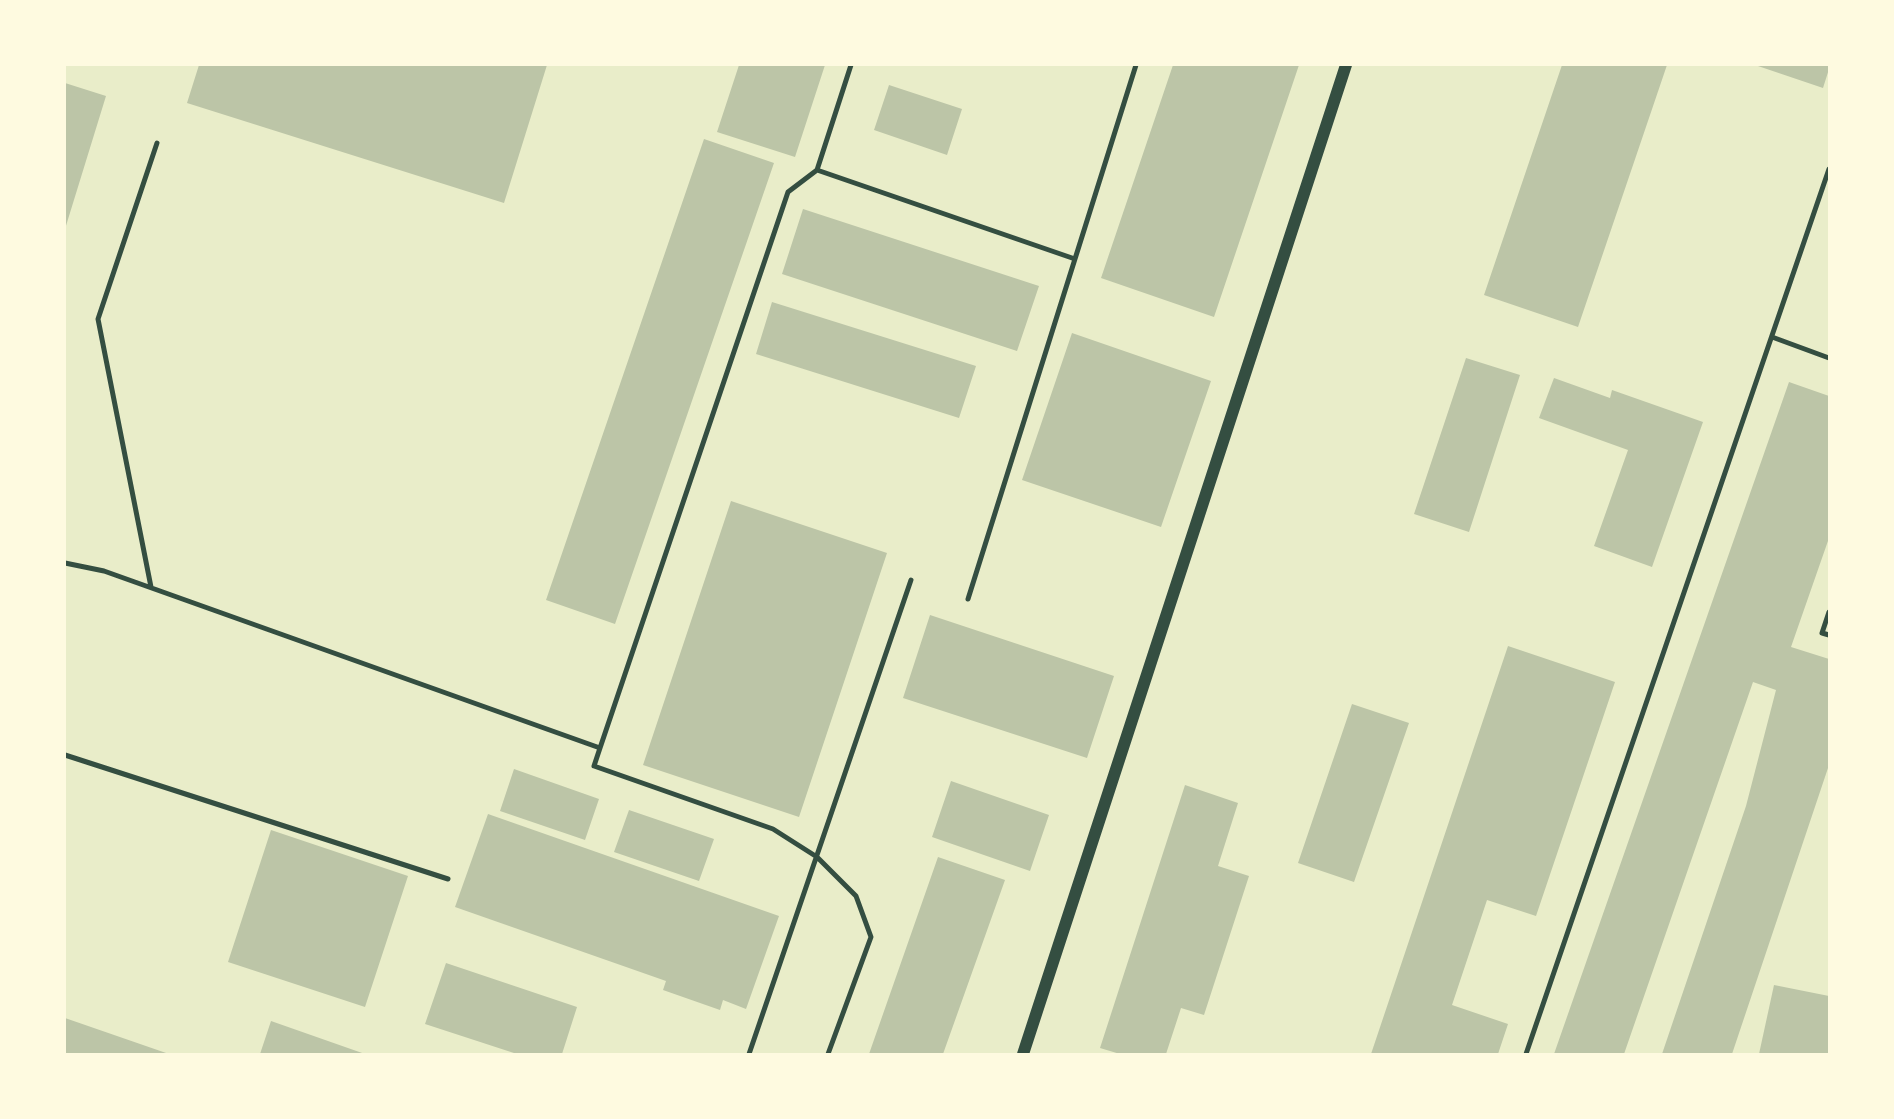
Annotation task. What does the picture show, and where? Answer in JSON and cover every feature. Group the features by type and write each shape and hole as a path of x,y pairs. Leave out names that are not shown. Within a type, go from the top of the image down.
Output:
{"street":[{"path":"1023,1054 1346,65"}],"lane":[{"path":"828,1054 871,937 856,896 817,857 773,829 594,766 788,192 817,170 850,65"},
{"path":"968,599 1136,65"},
{"path":"151,588 98,319 157,144"},
{"path":"817,170 1075,259"},
{"path":"1526,1054 1829,170"},
{"path":"1772,337 1829,358"},
{"path":"65,563 104,571 600,748"},
{"path":"749,1054 911,580"},
{"path":"1829,612 1822,633 1829,635"},
{"path":"65,755 448,879"}],"building":[{"path":"199,65 547,65 504,203 187,103"},
{"path":"739,65 825,65 795,157 717,132"},
{"path":"1173,65 1299,65 1214,317 1101,278"},
{"path":"1562,65 1667,65 1578,327 1484,295"},
{"path":"1755,65 1829,65 1829,69 1823,88"},
{"path":"65,83 106,96 65,229"},
{"path":"889,85 962,109 947,155 874,130"},
{"path":"704,139 774,163 615,624 546,600"},
{"path":"803,209 1039,286 1017,351 782,274"},
{"path":"772,302 976,366 959,418 756,354"},
{"path":"1072,333 1211,381 1161,527 1022,480"},
{"path":"1466,358 1520,375 1469,532 1414,514"},
{"path":"1554,378 1610,398 1612,390 1703,422 1652,567 1594,546 1628,450 1539,418"},
{"path":"1789,382 1829,396 1829,538 1791,647 1829,659 1829,765 1732,1054 1662,1054 1746,806 1776,690 1753,682 1624,1054 1554,1054"},
{"path":"731,501 887,553 799,817 643,765"},
{"path":"930,615 1114,676 1087,758 903,698"},
{"path":"1508,646 1615,682 1536,916 1487,900 1452,1005 1508,1024 1498,1054 1371,1054"},
{"path":"1352,704 1409,723 1354,882 1298,863"},
{"path":"514,769 599,799 585,840 500,811"},
{"path":"951,781 1049,815 1030,871 932,837"},
{"path":"1185,785 1238,803 1218,866 1249,876 1204,1015 1181,1008 1166,1054 1120,1054 1100,1048"},
{"path":"629,810 714,839 699,881 614,852"},
{"path":"488,814 779,916 746,1009 723,1000 720,1010 663,990 666,981 455,907"},
{"path":"271,830 408,876 365,1007 228,962"},
{"path":"938,857 1005,880 943,1054 869,1054"},
{"path":"446,963 577,1007 562,1054 517,1054 425,1024"},
{"path":"1774,985 1829,996 1829,1054 1759,1054"},
{"path":"65,1018 169,1054 65,1054"},
{"path":"271,1021 365,1054 260,1054"}]}
